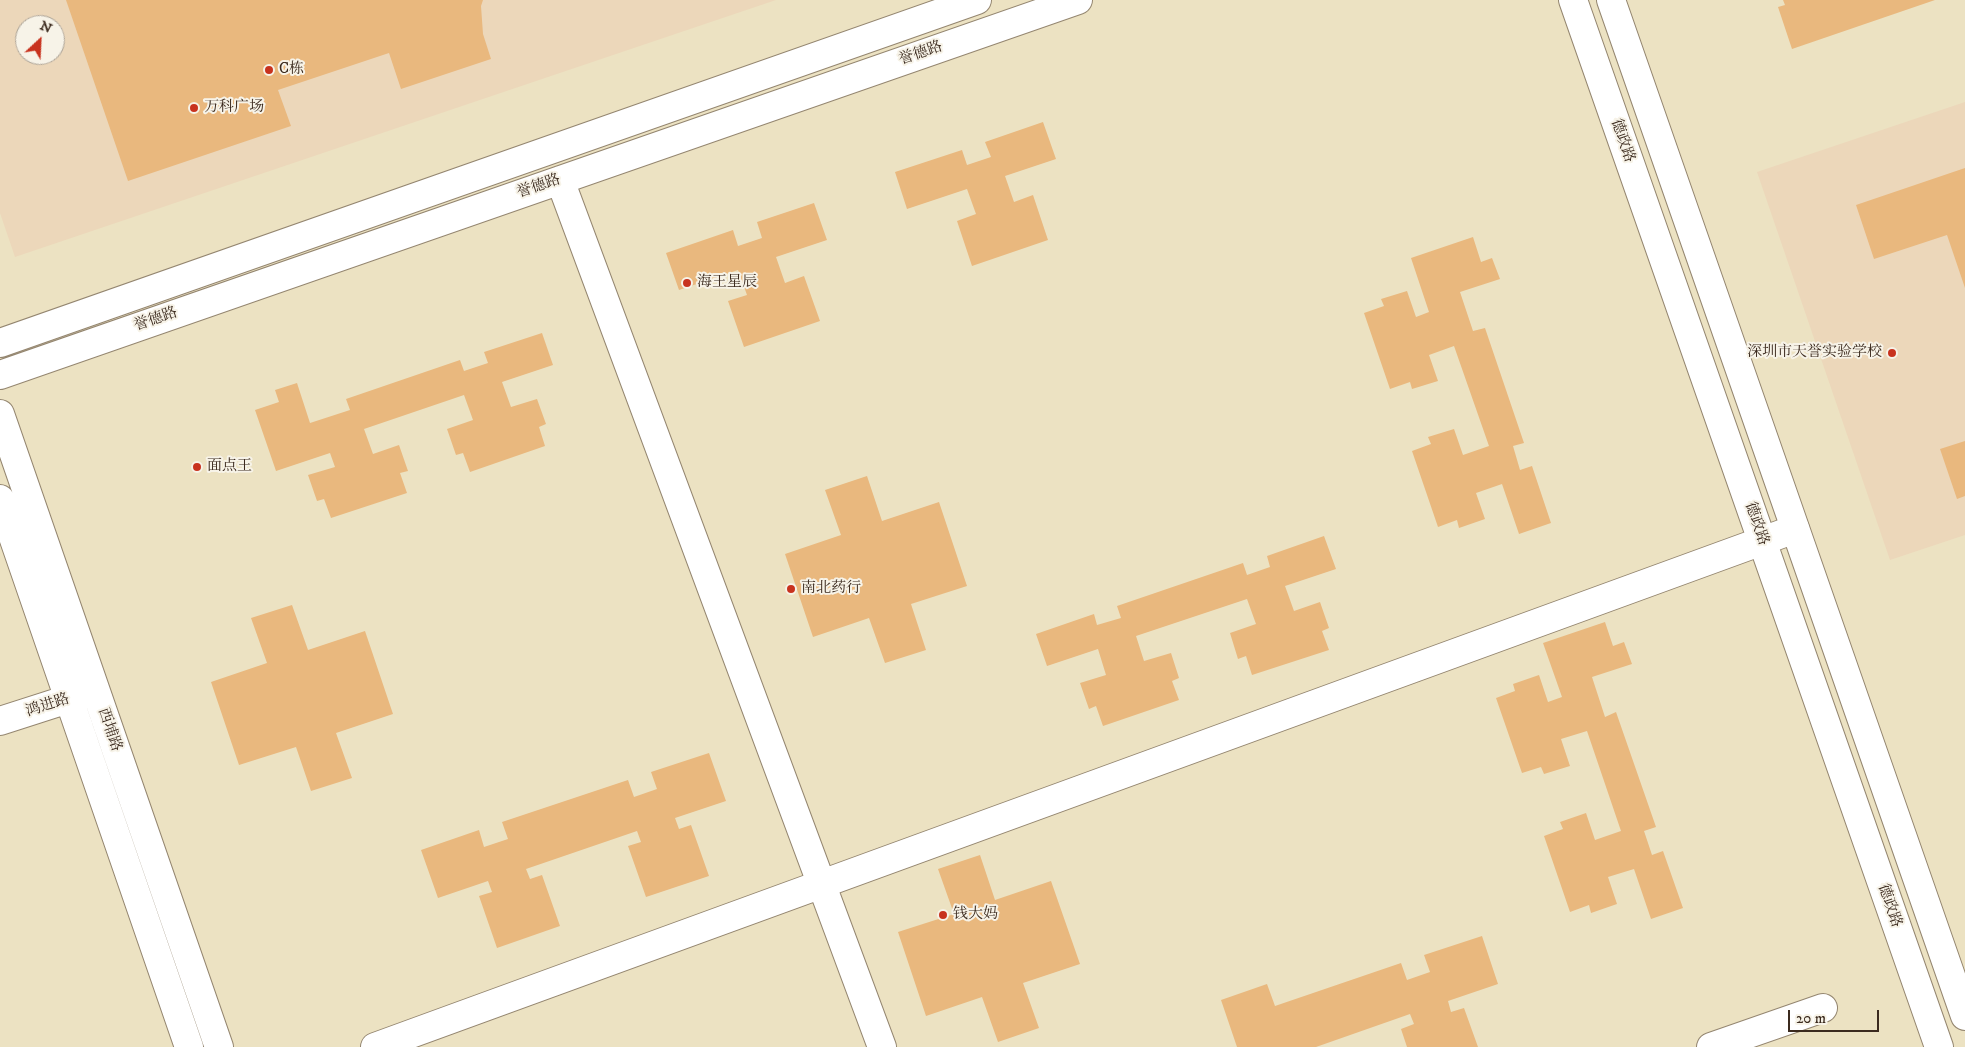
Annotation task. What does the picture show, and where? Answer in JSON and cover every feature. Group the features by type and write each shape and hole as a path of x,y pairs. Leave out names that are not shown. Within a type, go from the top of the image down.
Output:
{"street":[{"name":"誉德路","path":"0,343 977,0"},
{"name":"誉德路","path":"0,375 1078,0"},
{"name":"德政路","path":"1573,0 1939,1047"},
{"path":"1611,0 1965,1016"},
{"path":"560,180 882,1047"},
{"name":"西埔路","path":"0,414 219,1047"},
{"name":"西埔路","path":"0,499 189,1047"},
{"path":"375,1047 1795,529"},
{"name":"鸿进路","path":"0,721 95,690"},
{"path":"1711,1047 1823,1008"}],"shaded area":[{"name":"万科广场","path":"0,0 776,0 15,257 0,213"},
{"name":"深圳市天誉实验学校","path":"1965,102 1965,535 1890,560 1757,172"}],"building":[{"name":"万科广场","path":"66,0 483,0 481,6 483,34 491,59 401,89 389,53 278,90 291,126 128,181"},
{"path":"1783,0 1935,0 1792,49 1778,7 1785,5"},
{"path":"1043,122 1056,159 1005,176 1014,202 1033,195 1048,240 972,266 957,221 976,214 967,189 907,209 895,172 962,150 967,165 991,157 985,142"},
{"path":"1965,168 1965,288 1947,235 1874,259 1856,205"},
{"path":"814,203 827,240 776,257 785,283 804,276 820,321 744,347 728,301 747,295 738,270 679,290 666,253 733,230 738,246 762,238 757,222"},
{"path":"1473,237 1481,262 1492,258 1500,279 1460,292 1473,331 1485,328 1524,443 1513,446 1520,470 1532,466 1551,523 1519,534 1502,484 1476,493 1485,519 1459,528 1457,520 1438,527 1412,451 1431,444 1428,437 1454,429 1463,455 1489,446 1454,346 1429,355 1438,381 1412,389 1410,382 1390,389 1364,313 1384,306 1381,299 1407,291 1416,317 1429,312 1411,258"},
{"path":"542,333 553,365 502,382 511,407 537,399 546,424 539,427 545,446 470,472 463,453 456,455 447,429 473,420 464,395 364,429 373,454 399,445 408,471 400,473 407,493 331,518 324,499 317,501 308,475 335,467 330,453 276,471 255,410 279,402 275,390 297,383 310,423 350,410 346,399 460,360 464,371 488,363 484,352"},
{"path":"1965,441 1965,496 1957,499 1940,449"},
{"path":"867,476 882,521 939,502 967,586 911,604 926,650 885,663 869,618 813,637 785,554 841,535 825,490"},
{"path":"1324,536 1336,569 1285,586 1294,611 1320,602 1329,628 1322,631 1329,650 1252,675 1246,656 1238,659 1230,633 1256,624 1247,599 1136,636 1144,661 1171,653 1179,678 1172,681 1179,700 1103,726 1096,706 1089,709 1080,683 1106,675 1098,649 1047,666 1036,634 1094,614 1097,625 1121,618 1117,606 1243,563 1247,575 1270,567 1267,556"},
{"path":"292,605 308,650 365,631 393,714 336,733 352,778 311,791 296,747 239,765 211,682 267,663 251,618"},
{"path":"1605,622 1613,646 1624,642 1632,664 1592,677 1605,717 1616,712 1656,827 1644,831 1652,855 1663,851 1683,908 1651,919 1634,869 1608,877 1617,904 1591,913 1589,905 1570,912 1544,836 1563,829 1560,822 1586,813 1595,840 1621,831 1587,731 1561,739 1570,766 1544,774 1541,767 1522,773 1496,698 1515,691 1513,684 1539,675 1548,702 1562,697 1543,643"},
{"path":"709,753 726,801 675,818 679,829 691,825 709,876 646,897 628,846 641,842 637,831 526,869 530,879 542,875 560,926 497,948 479,896 492,892 488,881 438,898 421,850 479,830 484,847 508,839 502,822 628,780 634,797 657,789 651,772"},
{"path":"980,855 995,900 1051,881 1080,964 1023,983 1039,1028 998,1042 982,997 926,1016 898,932 954,914 938,869"},
{"path":"1482,936 1498,984 1448,1001 1451,1012 1464,1008 1478,1047 1407,1047 1401,1029 1414,1024 1410,1014 1316,1047 1237,1047 1221,1000 1267,984 1275,1006 1401,963 1407,980 1430,972 1424,955"}],"place":[{"name":"C栋","path":"269,70"},
{"name":"万科广场","path":"194,108"},
{"name":"海王星辰","path":"687,283"},
{"name":"深圳市天誉实验学校","path":"1892,353"},
{"name":"面点王","path":"197,467"},
{"name":"南北药行","path":"791,589"},
{"name":"钱大妈","path":"943,915"}]}
